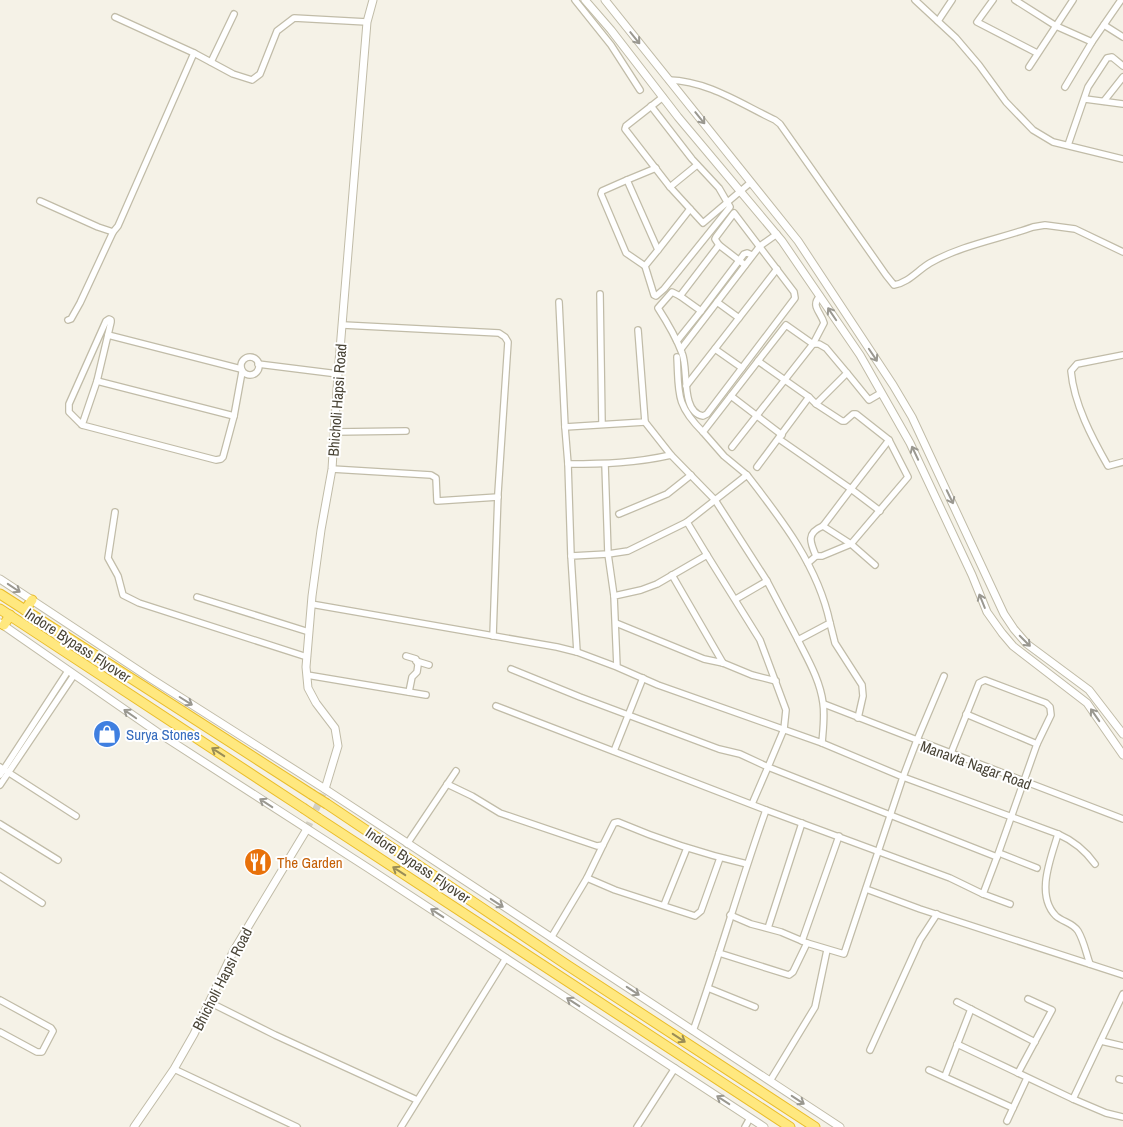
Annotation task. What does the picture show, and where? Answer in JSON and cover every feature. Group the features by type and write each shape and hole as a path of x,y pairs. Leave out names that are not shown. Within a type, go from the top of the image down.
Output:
{"highway":[{"name":"Indore Bypass Flyover","path":"0,594 319,799 816,1127"},
{"path":"22,608 32,600"},
{"name":"Indore Bypass Flyover","path":"0,609 790,1127"},
{"path":"2,624 10,615"}],"street":[{"name":"Bhicholi Hapsi Road","path":"325,789 338,746 335,728 316,703 308,688 307,657 311,604 332,469 366,22 373,0"},
{"path":"575,0 600,30 640,90"},
{"path":"586,0 663,98 777,234 860,355 910,443 972,575 987,612 1013,646 1086,703 1123,755"},
{"path":"605,0 798,241 893,385 912,417 1004,614 1014,629 1027,644 1089,690 1123,734"},
{"path":"915,0 956,38 979,65 1006,102 1033,130 1053,142 1123,160"},
{"path":"938,21 952,0"},
{"path":"994,0 977,22 1037,53"},
{"path":"1015,0 1028,3 1056,26 1092,42"},
{"path":"1029,67 1073,0"},
{"path":"1065,87 1092,42 1121,0"},
{"path":"211,62 234,14"},
{"path":"115,17 194,53 233,74 252,80 260,74 277,31 294,18 366,22"},
{"path":"1104,25 1123,37"},
{"path":"68,320 71,319 80,303 113,232 118,226 194,53"},
{"path":"1068,145 1088,87 1107,58 1112,57 1123,66"},
{"path":"1104,101 1123,77"},
{"path":"669,80 685,81 713,89 780,124 894,285 902,284 931,262 959,250 1033,226 1045,225 1075,229 1123,252"},
{"path":"663,98 624,128 670,187 703,223 750,183"},
{"path":"1085,99 1123,104"},
{"path":"651,106 719,188 730,207 659,295 654,295 645,266 626,253 601,194 602,190 656,168"},
{"path":"670,187 698,165"},
{"path":"627,180 658,250"},
{"path":"40,201 113,232"},
{"path":"645,266 690,209"},
{"path":"701,311 672,292 658,308 677,341 685,362 686,386 690,403 697,414 704,416 795,298 794,292 734,213 716,236 716,242 745,265"},
{"path":"680,349 752,255 760,246 777,234"},
{"path":"680,296 719,245"},
{"path":"677,341 744,254 752,255"},
{"path":"686,386 777,269"},
{"path":"600,294 602,424"},
{"path":"732,447 813,344 824,323 815,307 820,296"},
{"path":"559,302 577,652"},
{"path":"717,302 739,318"},
{"path":"82,425 108,335 111,322 109,319 106,321 69,404 69,412 82,425 216,460 221,459 234,416 241,370 241,363 247,357 255,359 258,364 257,372 252,375 246,375 241,370 108,335"},
{"path":"342,325 499,333 508,342 498,498 493,636"},
{"path":"703,432 786,325 813,344 819,344 826,348 869,400 881,392"},
{"path":"638,330 645,422 671,454 715,500 767,581 818,683 824,704 822,743"},
{"path":"715,349 742,368"},
{"path":"1123,355 1077,364 1071,371 1072,386 1108,466 1123,462"},
{"path":"677,357 679,389 683,407 690,419 724,456 747,475 785,523 808,563 825,602 835,643 862,685 863,696 858,718"},
{"path":"758,361 842,421 856,414 889,440 908,477 850,544 822,556 816,556 808,563"},
{"path":"258,364 338,374"},
{"path":"816,404 847,373"},
{"path":"96,381 234,416"},
{"path":"731,396 780,437 880,511"},
{"path":"757,467 809,397"},
{"path":"565,428 645,422"},
{"path":"335,432 406,431"},
{"path":"816,556 810,543 812,534 817,528 823,526 889,440"},
{"path":"568,464 643,461 671,454"},
{"path":"605,464 608,554 614,596 617,667"},
{"path":"332,469 432,475 436,478 437,501 498,498"},
{"path":"619,514 667,494 691,475"},
{"path":"571,556 628,551 687,522 747,475"},
{"path":"115,512 108,558 118,576 122,595 139,604 307,657"},
{"path":"687,522 760,640 786,710 784,729 752,804"},
{"path":"823,526 875,564"},
{"path":"614,596 641,590 707,555"},
{"path":"672,575 723,663"},
{"path":"0,579 325,789 840,1127"},
{"path":"736,599 767,581"},
{"path":"197,597 309,632"},
{"path":"311,604 577,652 658,685 822,743 903,777 1058,834 1072,841 1095,864"},
{"path":"616,623 704,659 723,663 752,675 776,681"},
{"path":"798,640 830,623"},
{"path":"2,624 158,732 764,1127"},
{"path":"406,656 416,659 416,661 430,664"},
{"path":"409,692 412,677 417,672 418,665 416,661"},
{"path":"511,669 627,715 719,749 740,754 890,816 1037,868"},
{"path":"0,775 71,673"},
{"path":"307,675 426,695"},
{"path":"824,704 917,740 944,676"},
{"path":"614,751 627,715 644,678"},
{"path":"951,754 978,683 985,680 1046,703 1050,707 1051,715 1037,744 983,894"},
{"path":"496,706 766,810 950,878 983,894 1010,904"},
{"path":"966,714 1037,744"},
{"name":"Manavta Nagar Road","path":"827,950 844,954 917,740 1123,819"},
{"path":"0,785 4,769"},
{"path":"4,769 76,816"},
{"path":"407,844 456,771"},
{"path":"447,784 500,813 597,846 603,845"},
{"path":"693,1031 766,810"},
{"path":"551,938 587,878 614,823 618,822 656,838 687,848 747,864"},
{"path":"768,928 802,823"},
{"path":"0,824 58,860"},
{"name":"Bhicholi Hapsi Road","path":"134,1127 174,1069 194,1034 234,950 308,829"},
{"path":"1058,834 1048,868 1045,892 1052,911 1061,920 1073,925 1078,930 1090,964"},
{"path":"719,953 789,975 793,972 839,836"},
{"path":"664,905 687,848"},
{"path":"587,878 615,890 695,916 701,911 720,858"},
{"path":"0,876 42,903"},
{"path":"866,889 1123,975"},
{"path":"870,1050 920,940 937,914"},
{"path":"730,915 827,950 815,1007 770,1081"},
{"path":"400,1127 506,958"},
{"path":"708,988 755,1007"},
{"path":"1073,1099 1123,994"},
{"path":"1018,1074 1052,1010 1028,999"},
{"path":"0,1000 51,1028 53,1031 42,1052 37,1052 0,1032"},
{"path":"209,1002 275,1035 417,1100"},
{"path":"957,1002 1035,1042"},
{"path":"945,1076 971,1009"},
{"path":"1101,1040 1123,1046"},
{"path":"957,1044 1073,1099 1106,1113 1123,1117"},
{"path":"637,1127 675,1068"},
{"path":"174,1069 297,1127"},
{"path":"929,1070 1013,1108"},
{"path":"1007,1121 1027,1078"},
{"path":"745,1127 750,1118"}],"tunnel":[{"path":"307,829 325,789"}],"place":[{"name":"Surya Stones","path":"107,734"},
{"name":"The Garden","path":"258,862"}]}
